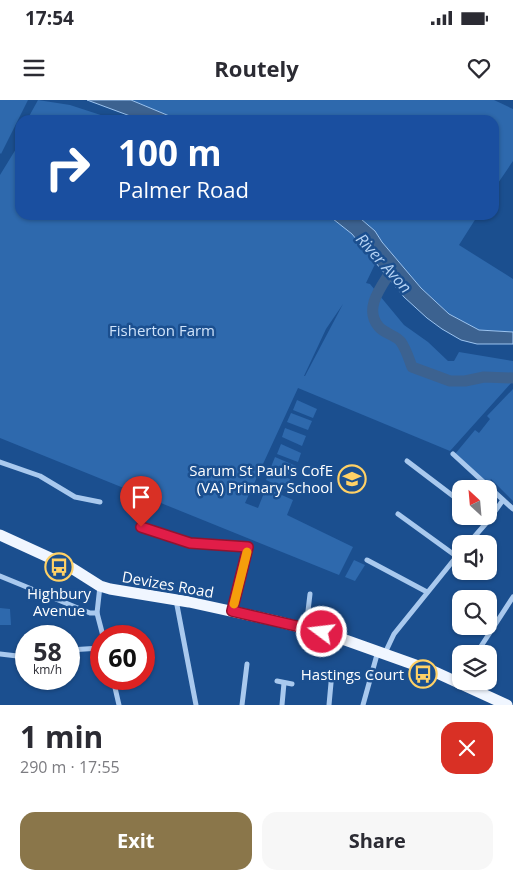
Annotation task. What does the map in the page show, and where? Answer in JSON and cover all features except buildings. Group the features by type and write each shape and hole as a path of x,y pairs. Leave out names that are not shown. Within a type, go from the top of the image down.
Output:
{"main road":[{"name":"Devizes Road","path":"0,535 70,567 100,586 176,599 306,628 452,676"},
{"name":"Devizes Road","path":"480,690 507,705"}],"street":[{"path":"453,454 513,509"},
{"path":"406,461 452,495"},
{"path":"0,462 40,476 75,497 100,502"},
{"path":"498,507 503,500"},
{"path":"398,514 452,553"},
{"path":"476,535 485,525"},
{"path":"141,527 190,543 248,547 232,611"},
{"path":"367,560 427,592"},
{"path":"363,705 381,652 452,561"},
{"path":"0,576 90,613 97,613"},
{"path":"100,586 97,613 100,625"},
{"path":"306,628 310,594"},
{"path":"482,645 513,597"},
{"path":"176,599 196,705"},
{"path":"0,654 15,656"},
{"path":"242,705 247,664"},
{"path":"329,705 332,672"},
{"path":"277,682 292,684"},
{"path":"282,705 284,683"},
{"path":"116,690 119,705"}],"green space":[{"path":"0,100 28,100 20,115 15,115 15,126 0,153"},
{"path":"38,100 70,105 101,115 30,115"},
{"path":"132,100 494,100 513,109 513,161 499,182 499,115 167,115"},
{"name":"Fisherton Farm","path":"15,151 15,220 334,220 352,234 376,262 366,283 370,284 404,325 428,342 448,361 454,361 459,352 513,361 513,381 450,451 298,388 245,503 258,508 266,488 293,500 287,515 353,547 339,575 0,438 0,175","holes":["343,304 305,376 326,329"]},
{"path":"361,220 475,220 459,245 513,279 513,332 479,330 449,314 421,288 375,231"},
{"path":"513,389 513,501 498,486 498,480 485,480 455,454 475,430 479,433 490,419 487,416"},
{"path":"297,400 317,409 313,418 293,410"},
{"path":"291,413 312,421 308,430 287,422"},
{"path":"285,428 306,436 302,446 282,437"},
{"path":"281,444 301,453 298,462 277,454"},
{"path":"275,457 296,466 292,475 271,467"},
{"path":"270,471 290,479 286,489 266,480"},
{"path":"354,560 365,565 355,581 345,577"},
{"path":"0,608 10,609 11,625 0,625"}],"water":[{"path":"87,100 131,100 167,115 128,115"},
{"name":"River Avon","path":"334,220 362,220 375,231 421,288 449,314 479,330 513,332 513,344 477,344 461,340 442,329 404,297 352,234"}],"waterway":[{"name":"River Avon","path":"391,271 375,298 373,313 379,327 401,342 412,367 450,381 465,381 484,377 513,378"}],"slow traffic":[{"path":"234,604 247,552"}],"place":[{"name":"Sarum St Paul's CofE (VA) Primary School","path":"352,479"},
{"name":"Highbury Avenue","path":"59,567"},
{"name":"Hastings Court","path":"423,674"}],"route":[{"path":"141,527 190,543 248,547 232,611 322,632"}]}
